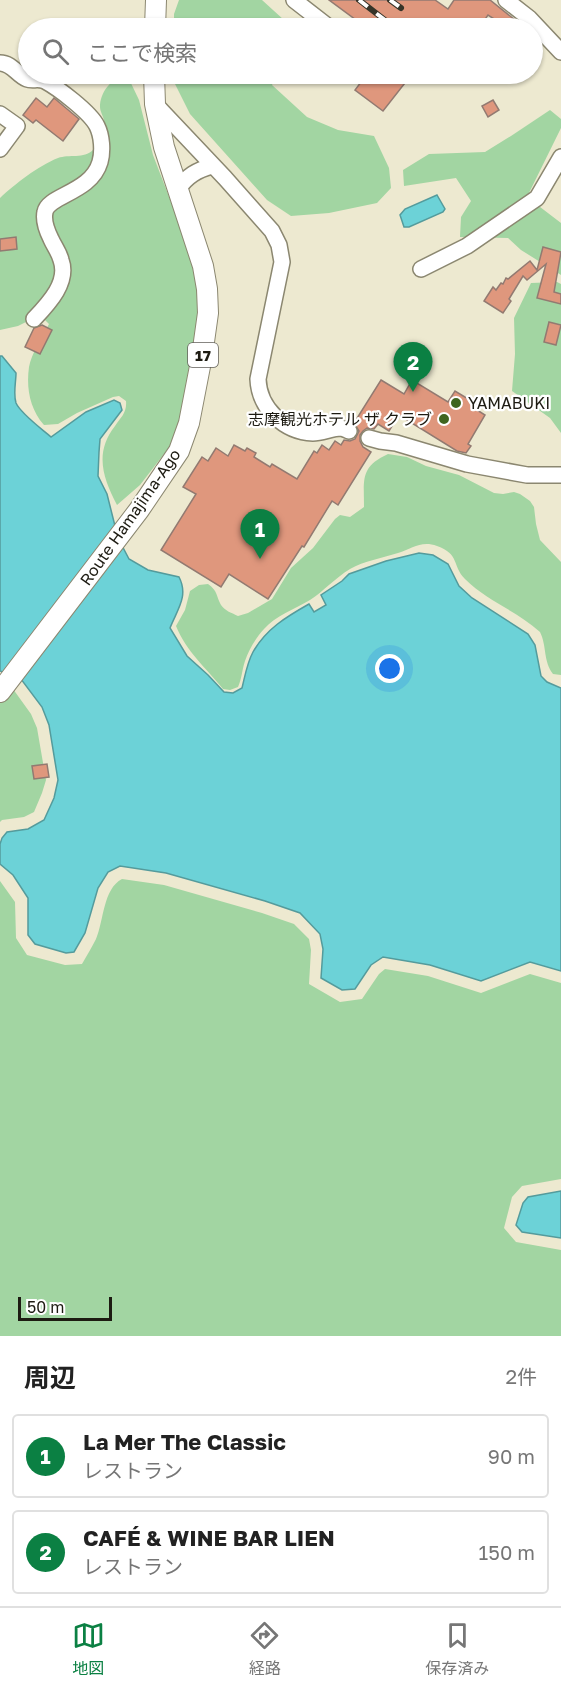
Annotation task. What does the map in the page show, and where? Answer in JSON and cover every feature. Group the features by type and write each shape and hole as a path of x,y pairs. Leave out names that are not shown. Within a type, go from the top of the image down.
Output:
{"main road":[{"path":"155,18 156,0"},
{"name":"Route Hamajima-Ago","path":"0,692 139,510 179,451 189,423 208,313 207,289 203,266 164,147 155,104 154,84"}],"street":[{"path":"294,0 317,18"},
{"path":"506,0 529,18"},
{"path":"543,33 561,52"},
{"path":"0,63 6,63 18,72"},
{"path":"34,319 51,300 64,276 61,260 44,220 46,208 94,176 100,162 102,144 97,126 90,117 66,95 48,84"},
{"path":"155,104 272,231 279,245 282,262 258,379 261,399 272,413 296,430 312,433 340,428 350,431"},
{"path":"0,114 17,126 0,149"},
{"path":"421,269 467,246 537,198 561,157"},
{"path":"178,189 185,178 198,170 212,166"},
{"path":"369,438 396,443 467,464 527,475 561,475"}],"green space":[{"path":"179,0 262,0 282,18 174,18"},
{"path":"109,84 131,84 139,100 153,155 191,254 201,315 192,390 174,441 140,485 117,505 105,475 103,456 108,436 125,412 126,401 119,396 113,397 58,424 44,425 32,405 28,375 32,356 49,324 38,316 18,326 0,330 0,198 50,161 89,153 96,147 101,140 104,128 100,102"},
{"path":"175,84 272,84 307,117 338,130 374,136 389,168 391,188 377,203 329,213 291,216 267,200 190,114"},
{"path":"550,110 561,119 561,128 527,197 561,223 561,275 521,250 508,238 460,237 461,217 471,201 456,178 404,186 403,170 429,154 485,152"},
{"path":"557,282 561,284 561,433 550,418 512,391 515,354 514,318 531,283"},
{"path":"388,454 407,457 426,466 459,475 494,493 514,492 530,501 534,507 540,540 561,562 561,675 553,674 550,669 540,632 474,587 461,574 453,557 444,549 426,544 355,566 310,600 274,620 261,632 251,648 238,687 230,690 223,689 191,651 176,626 185,610 190,591 199,585 208,584 215,591 223,607 238,616 272,599 291,568 313,548 335,519 340,515 350,517 364,507 364,481 368,469"},
{"path":"0,684 13,689 31,714 37,728 46,780 34,812 24,817 0,822"},
{"path":"122,879 164,885 294,924 309,939 311,950 309,984 340,1002 362,999 385,969 428,976 481,993 530,974 561,983 561,1179 522,1186 512,1197 504,1228 516,1242 561,1250 561,1336 0,1336 0,881 15,902 16,938 27,955 65,965 82,964 96,939 111,890"}],"water":[{"path":"437,195 445,209 443,212 404,227 400,215 405,209"},
{"path":"0,356 16,373 16,403 51,437 86,412 114,400 120,403 122,410 100,439 98,476 107,494 118,538 129,559 148,570 179,577 183,590 182,597 170,628 187,656 224,692 233,693 242,688 253,652 270,630 285,619 309,604 314,612 326,605 321,595 349,574 386,561 419,553 433,555 448,564 459,586 472,598 528,634 535,645 541,676 547,682 561,688 561,971 530,962 481,981 430,965 383,957 371,965 355,989 342,990 321,978 323,949 320,934 300,913 166,873 120,866 108,872 98,888 85,933 74,952 66,953 35,944 28,935 28,898 13,875 0,864 0,844 7,832 28,829 44,820 54,798 58,780 49,725 42,707 21,679 0,671"},
{"path":"561,1191 561,1238 522,1232 516,1225 523,1203 528,1197"}],"building":[{"path":"329,0 435,0 448,9 454,0 490,0 512,18 493,18 488,15 486,18 353,18"},
{"path":"360,84 404,84 383,111 355,90"},
{"path":"36,98 47,107 54,98 79,119 63,141 36,120 33,123 23,115"},
{"path":"493,100 499,110 488,117 482,106"},
{"path":"16,237 17,249 0,251 0,239"},
{"path":"543,247 561,252 554,292 561,294 561,304 537,298 546,264 527,280 523,276 503,313 484,301 493,287 496,290 506,278 508,279 530,261 537,270"},
{"path":"549,322 561,325 556,345 544,342"},
{"path":"42,325 52,330 40,354 25,347 34,328"},
{"path":"381,380 404,394 412,380 448,402 455,391 480,406 477,410 485,415 468,444 471,446 466,453 457,451 399,415 389,431 378,424 374,429 367,428 360,435 360,441 363,447 371,452 338,505 332,501 268,599 229,574 221,587 161,550 196,494 183,487 202,457 208,461 216,448 228,456 234,445 245,451 247,448 256,453 254,457 270,467 272,464 297,479 314,451 317,453 322,445 329,450 335,441 341,445 344,440 355,439 359,431 354,423"},
{"path":"47,764 49,777 34,779 32,766"}],"railway":[{"path":"359,0 382,18"},
{"path":"390,0 401,8"}],"place":[{"name":"CAFÉ & WINE BAR LIEN","path":"413,392"},
{"name":"YAMABUKI","path":"456,403"},
{"name":"志摩観光ホテル ザ クラブ","path":"444,419"},
{"name":"La Mer The Classic","path":"260,559"}]}
